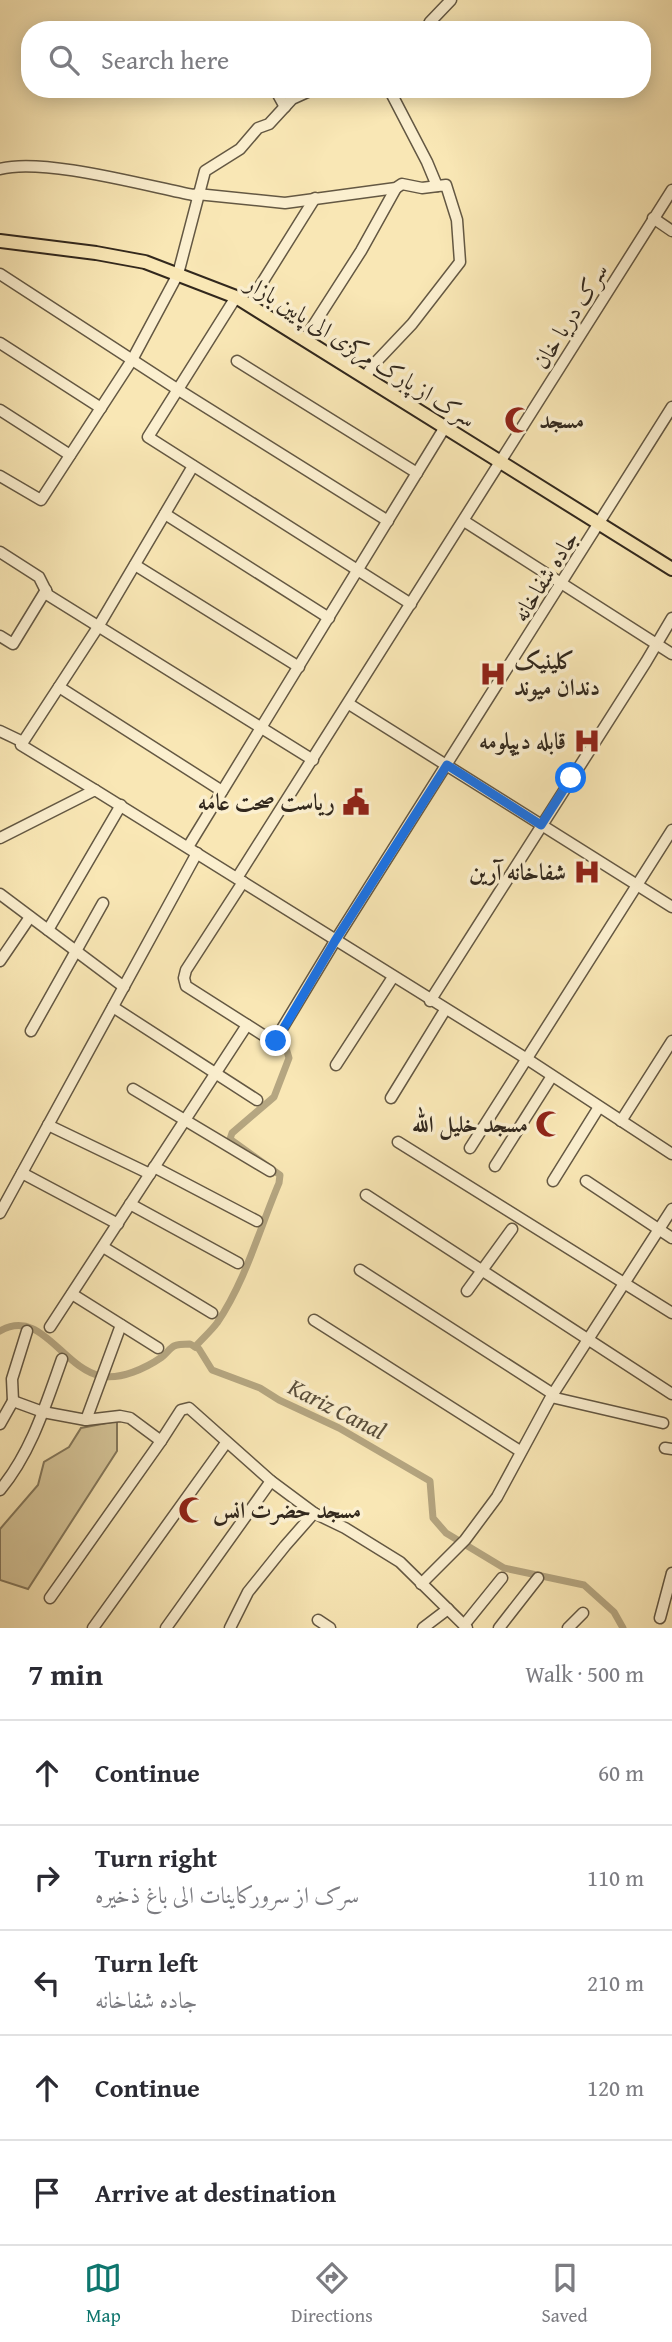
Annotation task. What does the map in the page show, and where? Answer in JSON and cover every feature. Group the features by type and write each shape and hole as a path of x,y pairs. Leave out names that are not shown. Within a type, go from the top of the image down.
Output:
{"main road":[{"name":"سرک از پارک مرکزی الی پایین بازار","path":"0,242 96,253 145,262 236,297 672,569"}],"street":[{"path":"431,21 451,0"},
{"path":"280,98 285,107"},
{"path":"0,476 40,500 132,360 178,274 205,171 240,149 258,128 269,124 294,98"},
{"path":"394,98 437,186"},
{"path":"0,169 43,167 193,195 285,203 396,188 402,184 422,188 446,185 457,220 460,262 365,377"},
{"path":"304,340 361,251 396,188"},
{"name":"سرک دریا خان","path":"247,1026 186,986 186,970 313,760 672,190"},
{"path":"251,306 256,293 316,198"},
{"path":"653,218 672,231"},
{"path":"0,274 177,390 388,521"},
{"path":"236,297 148,437 411,604"},
{"path":"0,343 101,408"},
{"path":"236,361 417,473"},
{"name":"جاده شفاخانه","path":"247,1026 276,1041 335,941 672,407"},
{"path":"0,410 71,455"},
{"path":"187,847 445,427"},
{"path":"193,466 98,627 21,745 527,1059 672,1154"},
{"path":"165,514 329,618"},
{"path":"464,521 672,654"},
{"path":"0,552 39,577 48,594 313,760"},
{"path":"135,565 299,667"},
{"path":"0,636 13,644 46,590"},
{"path":"430,1001 672,618"},
{"path":"59,687 222,791"},
{"path":"349,704 672,907"},
{"path":"0,731 23,742"},
{"path":"0,838 95,790"},
{"path":"48,930 121,806"},
{"path":"470,1149 672,830"},
{"path":"0,1213 197,853"},
{"path":"0,894 124,987"},
{"path":"31,1031 103,902"},
{"path":"0,961 30,917"},
{"path":"336,1065 393,977"},
{"path":"113,1007 257,1100"},
{"path":"391,1098 445,1010"},
{"path":"50,1327 247,1026"},
{"path":"621,1121 672,1041"},
{"path":"495,1166 552,1076"},
{"path":"133,1089 270,1171"},
{"path":"553,1181 599,1107"},
{"path":"48,1125 152,1170 257,1221"},
{"path":"398,1142 672,1313"},
{"path":"22,1173 118,1224"},
{"path":"586,1181 672,1237"},
{"path":"366,1195 672,1394"},
{"path":"130,1204 238,1263"},
{"path":"421,1584 462,1543 497,1497 552,1395 672,1209"},
{"path":"467,1291 512,1229"},
{"path":"103,1247 212,1313"},
{"path":"360,1270 552,1395 663,1423"},
{"path":"72,1294 158,1348"},
{"path":"314,1320 520,1451"},
{"path":"86,1420 121,1325"},
{"path":"0,1424 13,1401 12,1379 27,1331"},
{"path":"0,1490 20,1463 43,1412 62,1359"},
{"path":"13,1401 43,1412 86,1420 120,1416 130,1418 161,1441"},
{"path":"50,1598 185,1408 190,1408 226,1443 314,1513 345,1528 400,1562 466,1626 502,1578"},
{"path":"93,1628 226,1443"},
{"path":"166,1628 271,1481"},
{"path":"230,1628 248,1592 314,1513"},
{"path":"660,1618 672,1573"},
{"path":"499,1628 538,1578"},
{"path":"423,1628 447,1609"},
{"path":"568,1628 583,1613"},
{"path":"317,1620 330,1628"}],"shaded area":[{"path":"117,1421 117,1451 28,1589 0,1580 0,1529 38,1485 44,1462 69,1447 81,1428"}],"waterway":[{"path":"195,1347 217,1323 236,1290 279,1183 280,1175 230,1139 232,1133 274,1097 289,1058 285,1045"},
{"name":"Kariz Canal","path":"0,1331 15,1326 28,1327 40,1333 87,1371 109,1377 141,1369 162,1357 174,1346 190,1344 199,1349 212,1370 260,1388 279,1400 339,1428 430,1481 433,1518 446,1533 504,1568 584,1585 614,1612 623,1628"}],"place":[{"name":"مسجد","path":"518,420"},
{"name":"کلینیک دندان میوند","path":"493,674"},
{"name":"قابله دیپلومه","path":"587,741"},
{"name":"ریاست صحت عامه","path":"356,802"},
{"name":"شفاخانه آرین","path":"587,872"},
{"name":"مسجد خلیل الله","path":"549,1124"},
{"name":"مسجد حضرت انس","path":"192,1510"}],"route":[{"path":"276,1041 335,941 447,765 541,825 571,778"}]}
